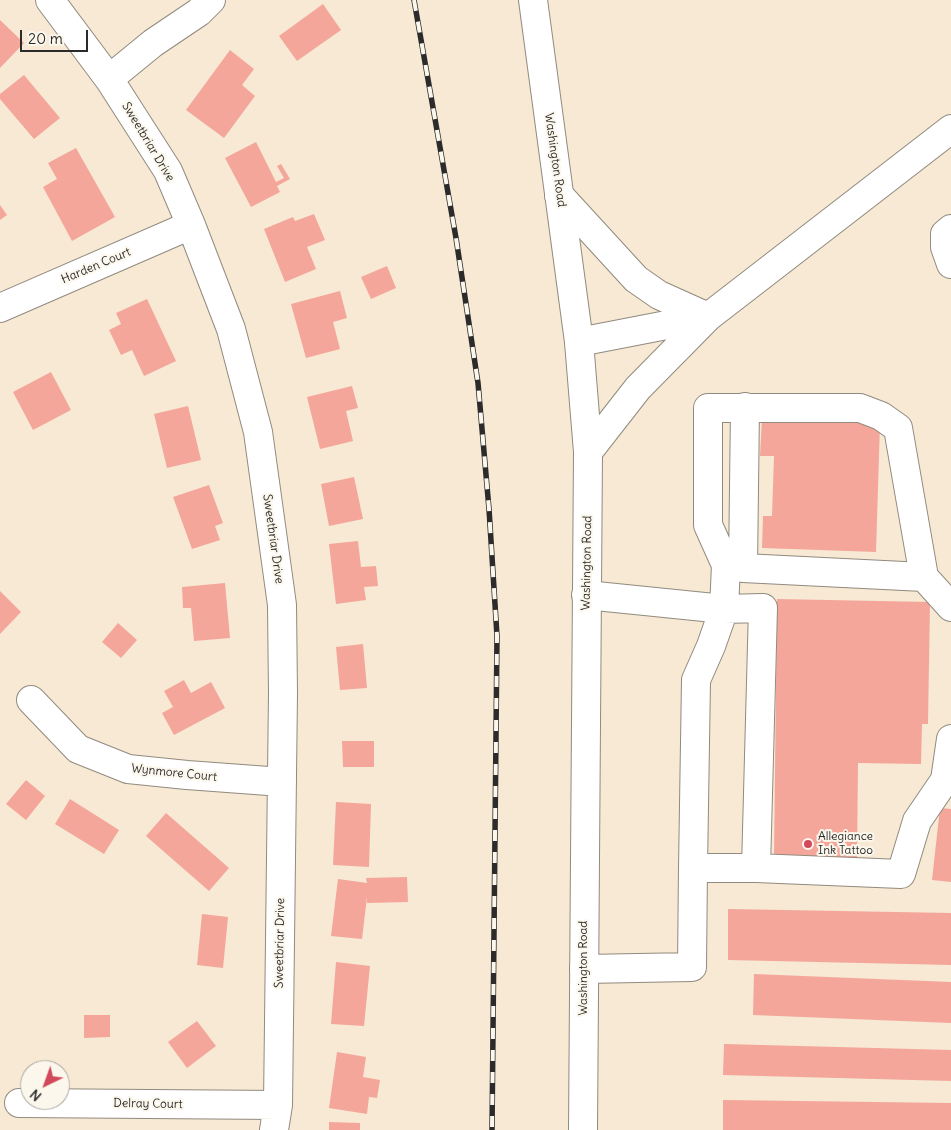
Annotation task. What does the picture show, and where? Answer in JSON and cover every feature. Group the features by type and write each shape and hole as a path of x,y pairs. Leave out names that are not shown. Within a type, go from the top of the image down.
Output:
{"street":[{"name":"Sweetbriar Drive","path":"50,0 109,79 168,171 231,329 258,432 282,606 282,782 276,1118"},
{"path":"109,79 153,43 199,12 211,0"},
{"name":"Washington Road","path":"533,0 579,342 588,452 583,1130"},
{"path":"588,452 638,388 708,317 950,132"},
{"path":"559,195 636,279 659,295 708,317"},
{"name":"Harden Court","path":"0,308 191,225"},
{"path":"951,229 945,234 945,247 951,264"},
{"path":"579,342 708,317"},
{"path":"584,969 692,967 696,680 711,646 724,608 735,566 745,407"},
{"path":"735,566 708,525 708,408 860,408 881,416 898,428 924,577 951,607"},
{"path":"735,566 924,577"},
{"path":"586,594 724,608 762,608 756,868"},
{"name":"Wynmore Court","path":"31,700 78,749 128,769 282,782"},
{"path":"693,868 756,868 901,874 917,820 945,780 951,740"},
{"name":"Delray Court","path":"19,1103 276,1118"}],"building":[{"path":"323,4 341,30 297,61 279,36"},
{"path":"0,20 24,43 0,68"},
{"path":"230,50 254,69 242,85 255,96 224,138 186,110"},
{"path":"24,75 60,118 34,139 0,99 0,94"},
{"path":"256,142 276,182 284,178 277,166 281,164 290,179 277,186 280,192 251,207 225,158"},
{"path":"76,148 115,217 72,241 43,187 57,179 48,163"},
{"path":"0,205 7,215 0,220"},
{"path":"314,214 325,240 307,247 316,269 285,282 264,229 293,217 295,221"},
{"path":"387,266 396,288 371,299 361,277"},
{"path":"340,291 347,318 333,322 340,349 306,358 291,304"},
{"path":"147,299 176,361 144,376 132,350 121,355 109,330 121,324 116,313"},
{"path":"51,372 71,410 33,430 13,392"},
{"path":"352,386 358,408 346,411 353,441 320,449 307,397"},
{"path":"188,406 201,460 167,468 154,414"},
{"path":"762,418 880,423 876,552 762,548 763,516 772,516 774,456 760,456"},
{"path":"354,477 363,519 329,526 321,484"},
{"path":"209,485 223,523 215,526 220,540 192,549 173,497"},
{"path":"358,541 361,567 376,566 378,586 364,587 366,600 336,604 329,544"},
{"path":"225,583 230,638 194,641 191,608 183,608 182,587"},
{"path":"0,591 21,612 0,634"},
{"path":"777,599 930,602 928,724 922,724 921,764 858,763 857,859 774,858"},
{"path":"118,623 137,640 121,658 102,642"},
{"path":"363,644 367,688 340,690 336,647"},
{"path":"184,680 191,693 211,682 225,708 174,735 162,713 173,707 164,691"},
{"path":"342,741 374,741 374,767 343,767"},
{"path":"26,780 45,796 26,820 6,804"},
{"path":"70,799 119,830 104,854 55,824"},
{"path":"336,802 371,804 369,867 333,865"},
{"path":"940,808 951,809 951,882 932,880"},
{"path":"166,813 229,868 209,891 146,836"},
{"path":"407,877 408,902 367,903 367,897 362,939 331,936 338,879 367,883 366,878"},
{"path":"728,909 951,913 951,965 728,960"},
{"path":"202,914 228,917 223,968 197,965"},
{"path":"336,962 370,966 364,1026 331,1024"},
{"path":"754,974 951,982 951,1023 753,1015"},
{"path":"84,1015 110,1015 110,1037 84,1038"},
{"path":"197,1021 216,1046 187,1068 168,1042"},
{"path":"724,1044 951,1050 951,1081 723,1075"},
{"path":"337,1052 366,1057 363,1077 380,1080 377,1098 369,1097 367,1114 329,1108"},
{"path":"723,1100 951,1103 951,1130 723,1130"},
{"path":"329,1122 360,1123 360,1130 329,1130"}],"railway":[{"path":"414,0 456,238 478,383 489,509 497,636 492,1130"}],"place":[{"name":"Allegiance Ink Tattoo","path":"808,844"}]}
